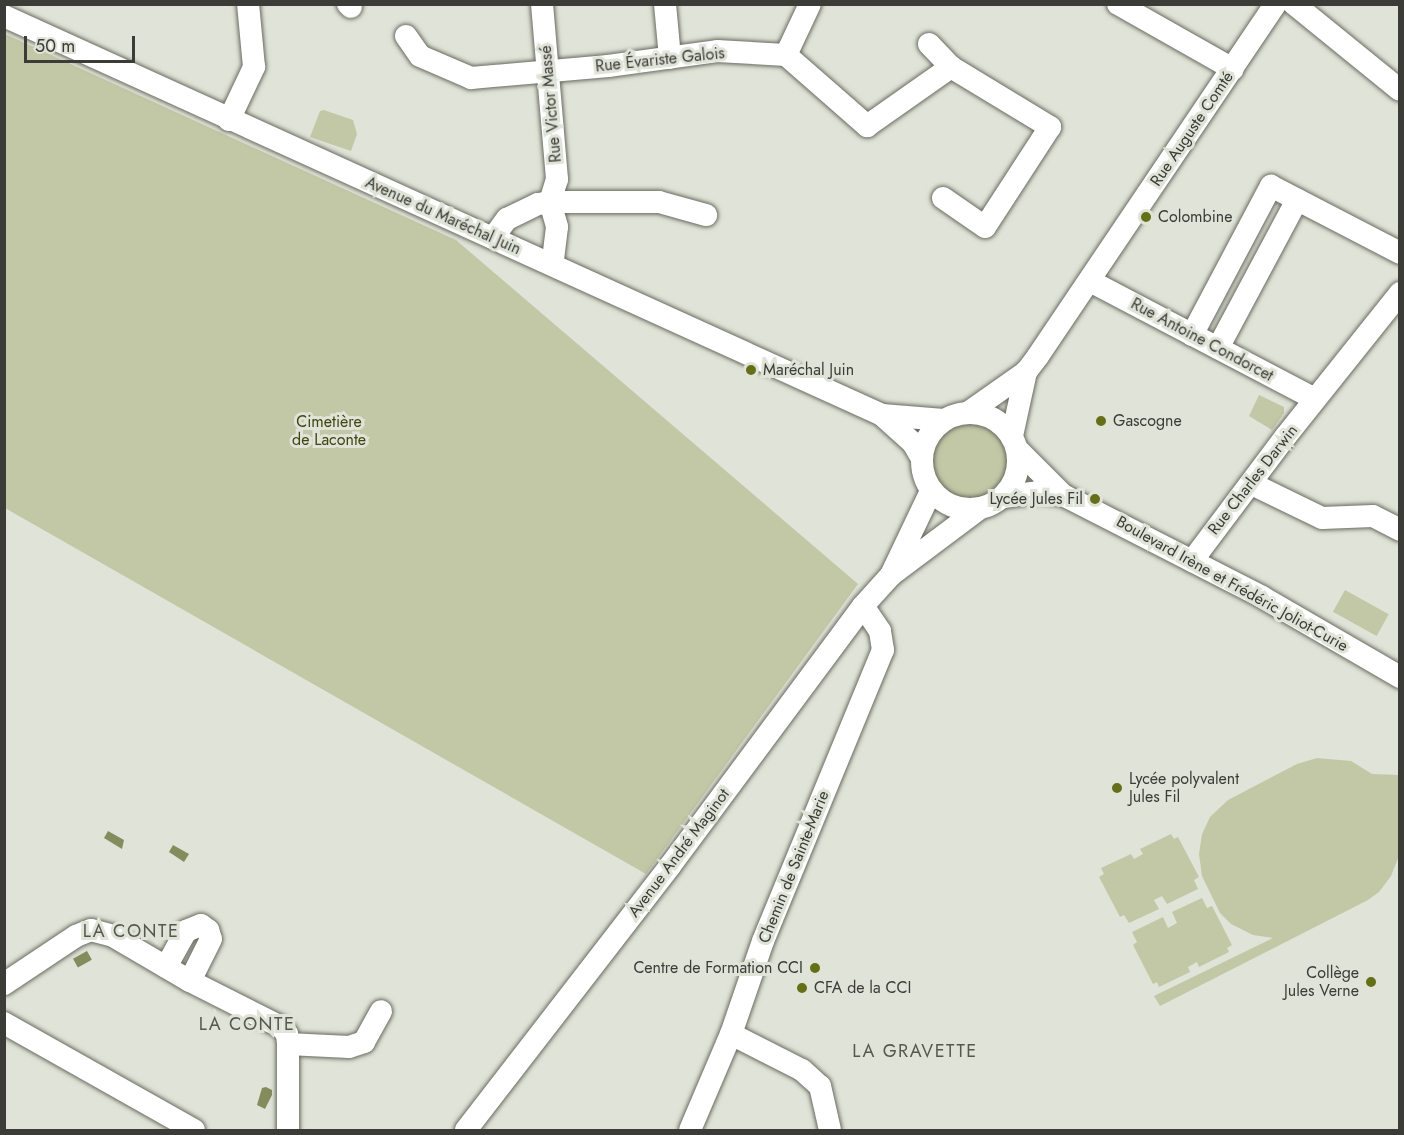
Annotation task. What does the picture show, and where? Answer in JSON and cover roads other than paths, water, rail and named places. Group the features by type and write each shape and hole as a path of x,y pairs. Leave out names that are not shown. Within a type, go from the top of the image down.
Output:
{"street":[{"path":"229,120 254,67 248,4"},
{"name":"Rue Victor Massé","path":"543,4 557,179 550,202 557,226 552,265"},
{"path":"664,4 670,58"},
{"path":"810,4 786,55 867,126 951,67"},
{"path":"1118,4 1233,69"},
{"name":"Rue Auguste Comté","path":"969,412 1026,372 1090,281 1275,4"},
{"path":"1294,4 1400,90"},
{"name":"Avenue du Maréchal Juin","path":"4,16 882,415 913,443 921,457"},
{"name":"Rue Évariste Galois","path":"406,36 420,56 471,78 670,58 717,51 786,55"},
{"path":"929,44 951,67 1050,127 985,227 943,198"},
{"path":"1192,334 1271,186 1400,253"},
{"path":"1218,348 1298,200"},
{"path":"493,238 498,228 507,219 538,204 550,202 659,202 706,214"},
{"name":"Rue Antoine Condorcet","path":"1090,281 1315,399"},
{"name":"Rue Charles Darwin","path":"1192,561 1315,399 1400,293"},
{"name":"Rue Auguste Comté","path":"1015,443 1026,372"},
{"path":"969,412 986,415 1001,423 1015,443 1019,467 1013,484 1003,497 979,509 961,509 945,502 932,491 923,475 921,457 928,436 944,420 969,412"},
{"name":"Avenue du Maréchal Juin","path":"882,415 944,420"},
{"name":"Boulevard Irène et Frédéric Joliot-Curie","path":"1015,443 1063,495 1271,602 1400,677"},
{"path":"1251,484 1322,518 1373,516 1400,530"},
{"name":"Avenue André Maginot","path":"891,574 932,491"},
{"name":"Boulevard Irène et Frédéric Joliot-Curie","path":"1003,497 1032,493 1063,495"},
{"name":"Avenue André Maginot","path":"466,1131 670,866 863,606 891,574 979,509"},
{"name":"Chemin de Sainte-Marie","path":"690,1131 731,1034 763,941 883,650 883,638 863,606"},
{"path":"166,967 186,931 201,925 208,930 211,939 190,981"},
{"path":"4,984 76,936 91,930 113,936 190,981 281,1027 287,1034 288,1044 288,1131"},
{"path":"288,1044 349,1047 364,1042 381,1011"},
{"path":"4,1023 194,1131"},
{"path":"731,1034 802,1070 820,1086 830,1131"}],"place":[{"name":"Colombine","path":"1146,217"},
{"name":"Maréchal Juin","path":"751,370"},
{"name":"Gascogne","path":"1101,421"},
{"name":"Lycée Jules Fil","path":"1095,499"},
{"name":"Lycée polyvalent Jules Fil","path":"1117,788"},
{"name":"Centre de Formation CCI","path":"815,968"},
{"name":"Collège Jules Verne","path":"1371,982"},
{"name":"CFA de la CCI","path":"802,988"}],"district":[{"name":"LA CONTE","path":"131,931"},
{"name":"LA CONTE","path":"247,1024"},
{"name":"LA GRAVETTE","path":"915,1051"}],"park label":[{"name":"Cimetière de Laconte","path":"329,431"}]}
